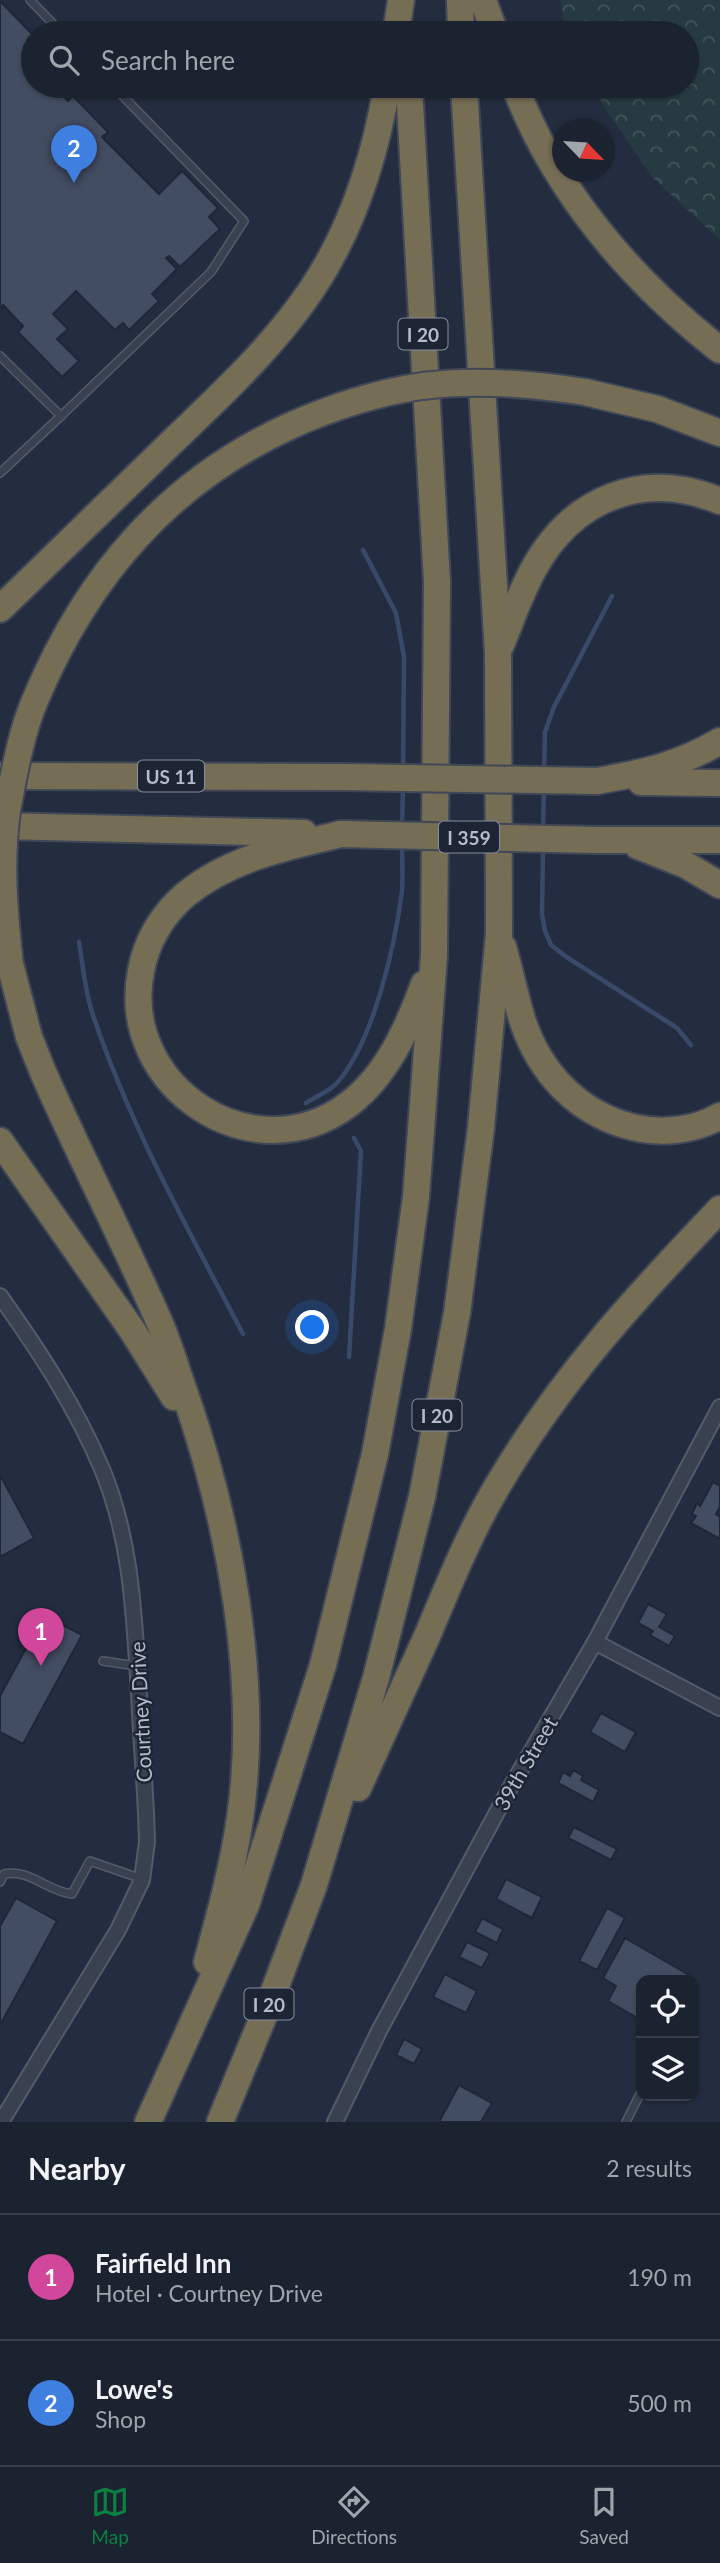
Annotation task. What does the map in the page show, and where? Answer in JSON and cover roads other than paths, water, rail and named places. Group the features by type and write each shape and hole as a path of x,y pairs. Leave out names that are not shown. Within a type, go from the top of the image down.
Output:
{"highway":[{"path":"398,21 402,0"},
{"path":"402,0 404,21"},
{"path":"460,0 461,21"},
{"path":"483,0 491,21"},
{"path":"0,609 241,375 279,334 313,288 341,239 362,187 379,133 385,98"},
{"name":"I 20","path":"149,2122 246,1905 303,1732 351,1558 375,1454 398,1329 416,1197 435,956 437,582 410,98"},
{"name":"I 20","path":"220,2122 314,1885 376,1678 422,1497 457,1313 481,1128 499,933 498,653 465,98"},
{"path":"521,98 542,143 565,182 605,239 643,283 684,322 720,350"},
{"path":"179,2057 231,1872 241,1816 245,1700 234,1583 200,1436 162,1328 73,1141 29,1037 10,964 2,888 3,850 7,812 35,699 86,601 108,570 157,514 184,490 240,450 316,415 391,392 452,383 506,383 586,392 656,409 720,433"},
{"path":"498,653 532,572 553,540 580,513 613,496 649,488 686,490 720,501"},
{"path":"597,781 650,772 720,741"},
{"name":"US 11","path":"0,776 343,777 720,783"},
{"path":"0,825 341,834"},
{"path":"341,834 248,859 198,885 170,910 149,942 143,960 138,998 143,1035 162,1072 178,1092 199,1107 221,1120 245,1127 286,1129 327,1118 349,1103 383,1068 413,1013 435,956"},
{"name":"I 359","path":"341,834 720,840"},
{"path":"610,840 686,865 720,885"},
{"path":"499,933 522,1019 532,1043 544,1066 573,1099 616,1123 640,1129 680,1129 720,1116"},
{"path":"0,1141 132,1330 200,1436"},
{"path":"314,1885 470,1538 497,1486 553,1400 594,1346 720,1209"}],"street":[{"name":"Courtney Drive","path":"0,1296 51,1370 78,1419 103,1471 121,1524 131,1579 147,1822 146,1861 142,1880 118,1930 1,2122"},
{"name":"39th Street","path":"335,2122 379,2031 510,1788 595,1642 720,1407"},
{"path":"595,1642 720,1708"}],"lane":[{"path":"30,0 50,21"},
{"path":"0,473 211,272 244,220 125,98"},
{"path":"0,356 61,416"},
{"path":"103,1661 137,1666"},
{"path":"0,1882 4,1874 19,1871 61,1892 72,1894 90,1861 142,1880"},
{"path":"626,2122 636,2101"}],"waterway":[{"path":"363,550 396,613 404,657 403,771"},
{"path":"544,772 545,732 554,707 612,596"},
{"path":"402,827 403,787"},
{"path":"543,828 544,788"},
{"path":"306,1103 337,1083 362,1043 372,1018 381,992 399,913 402,843"},
{"path":"543,848 542,914 551,945 677,1028 691,1045"},
{"path":"79,942 90,1006 124,1097 162,1178 243,1334"},
{"path":"349,1357 361,1151 354,1138"}],"place":[{"name":"Lowe's","path":"74,183"},
{"name":"Fairfield Inn","path":"41,1666"}]}
